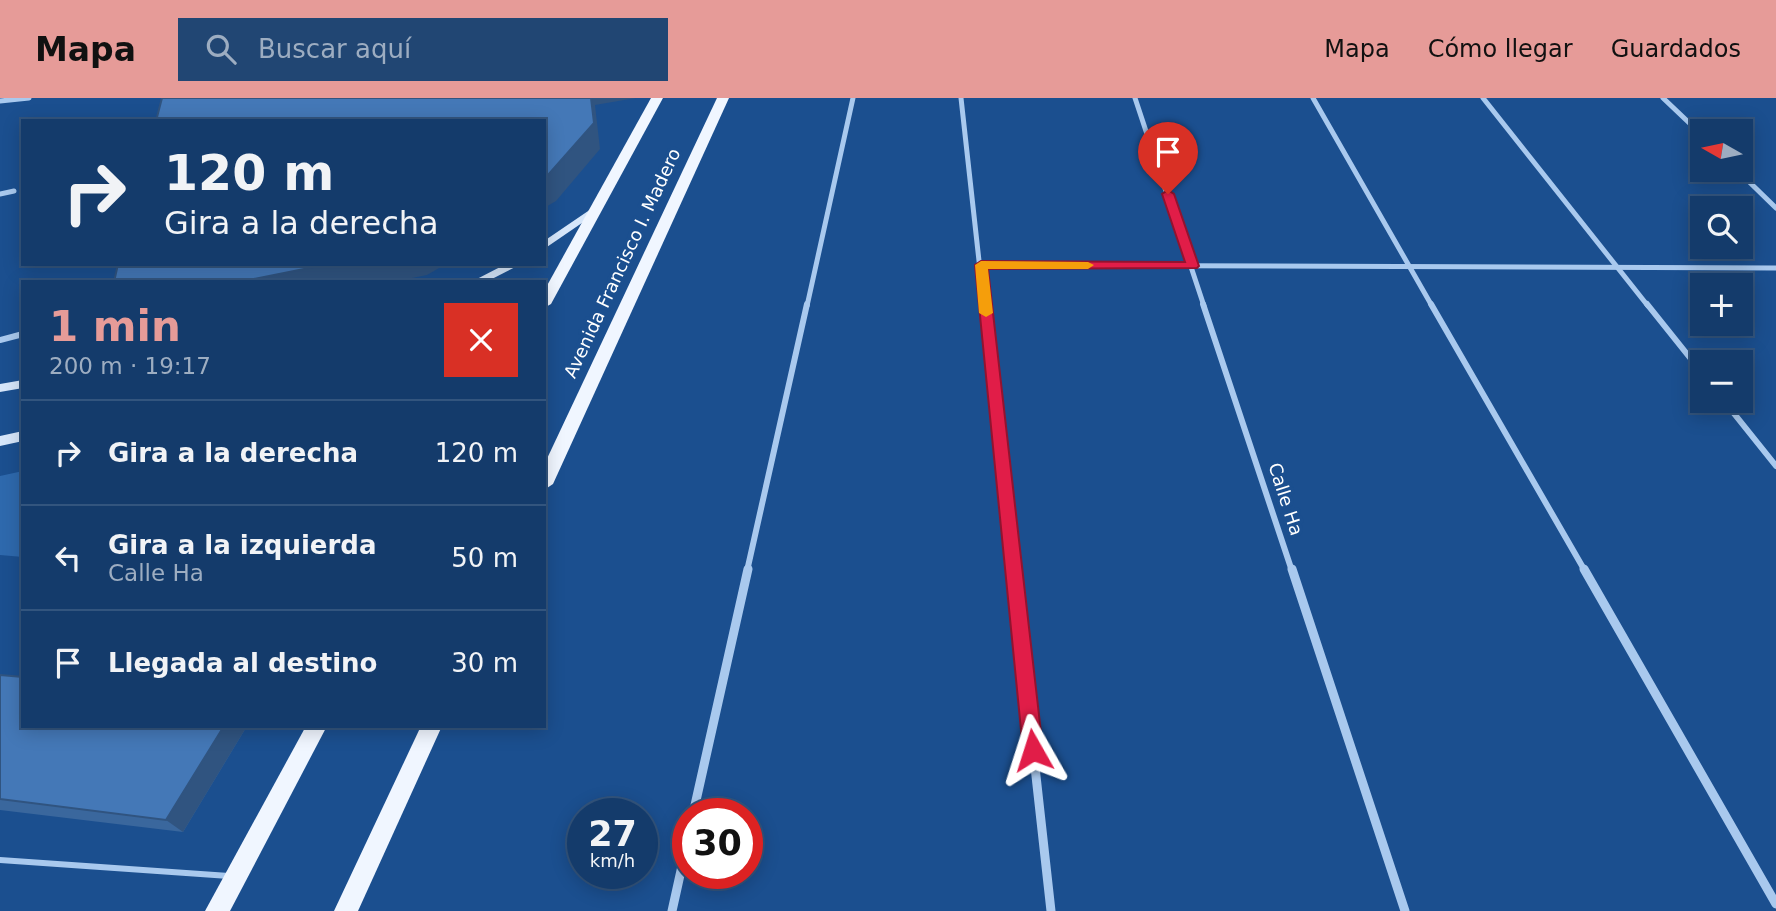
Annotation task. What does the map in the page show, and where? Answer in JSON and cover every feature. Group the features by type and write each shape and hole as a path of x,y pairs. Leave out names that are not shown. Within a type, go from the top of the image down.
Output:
{"main road":[{"path":"546,300 657,98"},
{"name":"Avenida Francisco I. Madero","path":"546,480 723,98"},
{"path":"546,245 594,210"},
{"path":"480,280 512,266"},
{"path":"0,388 21,383"},
{"path":"0,441 21,436"},
{"path":"217,911 316,728"},
{"path":"346,911 431,728"}],"street":[{"path":"0,102 29,98"},
{"path":"697,798 853,98"},
{"path":"961,98 1051,911"},
{"name":"Calle Ha","path":"1135,98 1405,911"},
{"path":"1313,98 1776,904"},
{"path":"1483,98 1690,358"},
{"path":"1663,98 1690,124"},
{"path":"1749,182 1776,208"},
{"path":"0,194 14,191"},
{"path":"981,265 1776,268"},
{"path":"0,340 21,335"},
{"path":"1734,413 1776,466"},
{"path":"671,911 676,889"}],"lane":[{"path":"0,860 236,876"}],"shaded area":[{"path":"21,471 21,557 0,555 0,476"}],"building":[{"path":"162,98 591,98 594,123 546,176 546,119 157,119"},
{"path":"118,266 319,266 249,280 114,280"},
{"path":"0,675 21,677 21,728 223,728 166,820 0,799"}],"slow traffic":[{"path":"986,313 981,265 1088,265"}],"route":[{"path":"1033,750 981,265 1193,266 1168,194"}]}
